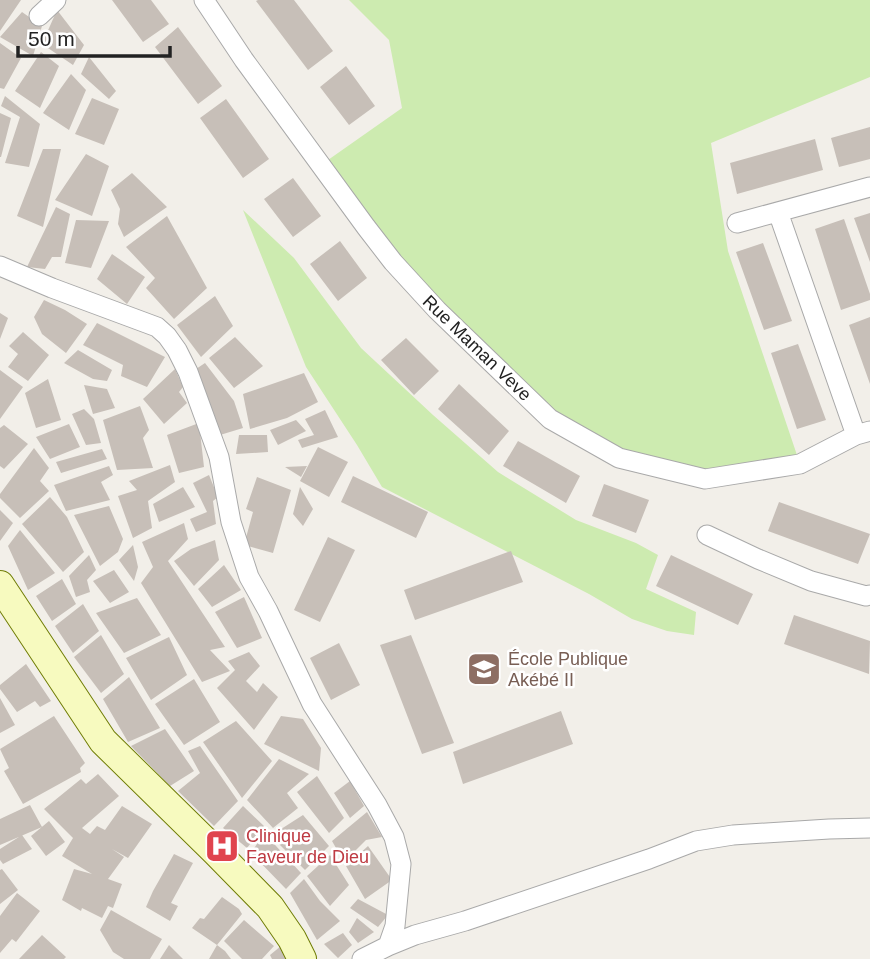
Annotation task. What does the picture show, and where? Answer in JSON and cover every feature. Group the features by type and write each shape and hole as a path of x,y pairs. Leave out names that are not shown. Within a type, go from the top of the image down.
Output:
{"main road":[{"path":"0,585 103,741 270,907 302,959"}],"street":[{"path":"39,16 56,0"},
{"name":"Rue Maman Veve","path":"204,0 244,60 393,262 437,310 550,419 619,458 705,479 800,464 863,433"},
{"path":"737,223 870,187"},
{"path":"778,212 863,433"},
{"path":"0,266 157,327 177,350 188,372 219,457 231,522 249,577 312,704 377,805 394,837 401,864 395,926 388,946"},
{"path":"707,535 811,581 870,595"},
{"path":"362,959 388,946 696,841 733,835 870,828"}],"green space":[{"path":"349,0 870,0 870,77 711,143 728,251 800,464 705,479 619,458 550,419 437,310 328,160 402,108 389,40"},
{"path":"243,210 294,258 361,348 498,472 576,520 636,543 658,555 646,589 696,612 694,635 667,631 632,619 382,487 306,367"}],"building":[{"path":"0,0 21,0 0,31"},
{"path":"112,0 151,0 169,24 143,42"},
{"path":"294,0 333,51 308,70 256,1"},
{"path":"57,10 84,45 73,65 42,44"},
{"path":"22,12 42,26 33,56 0,37"},
{"path":"178,27 222,86 198,104 155,47"},
{"path":"0,43 21,58 4,89 0,88"},
{"path":"41,52 59,66 40,108 15,91"},
{"path":"89,57 116,91 109,99 81,74"},
{"path":"346,66 375,106 349,125 320,87"},
{"path":"71,74 86,90 69,130 43,113"},
{"path":"5,96 40,124 29,167 5,163 20,117 1,106"},
{"path":"92,98 119,109 104,145 75,134"},
{"path":"226,99 269,159 243,178 200,118"},
{"path":"0,113 11,118 1,157 0,157"},
{"path":"870,127 870,159 839,167 831,138"},
{"path":"815,139 823,170 737,194 730,163"},
{"path":"43,149 61,149 43,227 17,216"},
{"path":"86,154 109,166 92,216 55,200"},
{"path":"132,173 167,207 124,237 118,224 120,209 111,190"},
{"path":"293,178 321,216 293,237 264,199"},
{"path":"56,207 70,214 61,257 52,257 45,269 27,267"},
{"path":"870,213 870,262 854,218"},
{"path":"167,216 207,288 174,319 146,288 155,278 126,247"},
{"path":"844,219 870,300 841,310 815,229"},
{"path":"76,220 109,221 91,268 65,263"},
{"path":"340,241 367,278 338,301 310,264"},
{"path":"763,243 792,321 764,330 736,252"},
{"path":"112,254 145,277 127,304 97,279"},
{"path":"215,296 233,326 201,357 177,325"},
{"path":"44,300 87,324 66,353 42,334 34,317"},
{"path":"0,313 8,318 0,339"},
{"path":"870,317 870,384 849,325"},
{"path":"97,323 165,357 147,387 121,376 123,365 83,345"},
{"path":"23,332 49,355 28,381 8,367 18,354 9,346"},
{"path":"235,337 263,366 234,388 209,358"},
{"path":"406,338 439,371 414,395 381,360"},
{"path":"798,344 826,420 797,429 771,353"},
{"path":"78,350 112,370 107,381 93,379 64,363"},
{"path":"205,363 234,401 243,428 220,435 196,369"},
{"path":"175,369 183,387 179,392 187,403 164,424 143,399"},
{"path":"0,370 23,387 0,419"},
{"path":"304,373 318,402 287,418 250,429 243,394"},
{"path":"48,379 61,420 36,428 25,393"},
{"path":"459,384 509,431 489,455 438,409"},
{"path":"84,385 107,389 115,408 93,414"},
{"path":"140,406 149,430 143,438 153,468 117,470 103,420"},
{"path":"84,409 94,419 101,443 86,445 72,414"},
{"path":"325,410 338,437 302,448 298,440 314,435 305,419"},
{"path":"296,420 306,431 278,445 270,430"},
{"path":"199,423 204,467 179,473 167,435"},
{"path":"69,424 80,447 50,459 36,437"},
{"path":"4,425 28,444 4,469 0,466 0,428"},
{"path":"239,435 267,435 268,452 236,454"},
{"path":"518,441 580,476 566,503 503,466"},
{"path":"318,447 348,462 329,497 300,481"},
{"path":"34,448 49,468 40,481 49,491 20,518 0,498 0,494"},
{"path":"102,449 107,459 61,473 56,462"},
{"path":"170,465 175,482 148,501 152,528 133,538 118,496 137,490 129,481"},
{"path":"109,466 113,475 101,482 110,500 66,511 54,485"},
{"path":"307,466 301,477 285,467"},
{"path":"209,475 218,497 213,501 216,524 196,532 190,519 207,512 193,483"},
{"path":"353,476 428,512 416,538 341,502"},
{"path":"257,477 291,490 273,553 244,545 253,512 246,509"},
{"path":"604,484 649,500 636,533 592,516"},
{"path":"183,487 195,507 159,522 153,504"},
{"path":"300,487 313,509 303,526 293,514"},
{"path":"50,497 67,517 84,552 63,572 22,524"},
{"path":"779,502 870,534 858,564 768,531"},
{"path":"109,506 123,539 118,552 100,566 74,515"},
{"path":"0,510 13,523 0,541"},
{"path":"184,523 188,539 168,561 225,647 210,650 230,671 202,682 141,583 153,567 142,542"},
{"path":"20,530 55,573 28,590 8,546"},
{"path":"328,537 355,550 320,622 294,610"},
{"path":"215,540 219,560 194,586 174,561 191,549"},
{"path":"133,545 138,567 134,581 119,560"},
{"path":"511,551 523,582 415,620 404,590"},
{"path":"89,555 96,570 87,580 90,592 76,597 69,576"},
{"path":"671,555 753,594 738,625 656,586"},
{"path":"224,565 241,590 212,607 198,589"},
{"path":"114,570 129,592 110,603 93,581"},
{"path":"62,579 76,604 52,621 36,596"},
{"path":"244,597 262,638 237,648 215,612"},
{"path":"137,598 161,635 124,653 96,613"},
{"path":"83,604 99,631 73,653 55,626"},
{"path":"794,615 870,641 869,674 784,644"},
{"path":"101,635 124,674 101,693 74,657"},
{"path":"411,635 454,743 422,754 380,645"},
{"path":"169,637 187,675 151,700 126,658"},
{"path":"339,643 360,685 331,700 310,658"},
{"path":"249,652 260,666 246,681 257,692 263,683 278,697 254,730 217,688 235,670 228,661"},
{"path":"26,664 51,701 40,707 35,701 17,712 0,689 0,685"},
{"path":"129,677 160,728 128,742 103,699"},
{"path":"194,679 220,722 184,745 155,704"},
{"path":"0,698 15,725 0,733"},
{"path":"561,711 573,744 463,784 453,752"},
{"path":"54,716 85,763 80,768 81,772 23,804 4,771 9,768 0,749"},
{"path":"281,716 303,719 321,748 319,771 264,744"},
{"path":"236,721 272,761 242,798 203,742"},
{"path":"165,729 194,771 170,786 131,746"},
{"path":"200,746 238,801 214,826 178,791 200,773 188,751"},
{"path":"279,759 309,774 287,793 298,808 273,828 247,800"},
{"path":"98,774 119,796 82,828 90,834 97,826 105,830 122,806 152,824 128,858 112,849 124,857 108,879 122,884 113,908 108,906 102,918 82,908 81,911 62,900 74,869 92,874 62,856 73,838 44,809 81,779 86,784"},
{"path":"317,776 344,818 329,833 297,792"},
{"path":"350,781 364,806 350,818 334,793"},
{"path":"30,805 42,827 0,845 0,819"},
{"path":"243,806 264,826 247,848 223,828"},
{"path":"367,812 382,837 366,840 344,862 332,841"},
{"path":"303,815 329,846 305,870 274,839 278,831"},
{"path":"49,821 65,842 46,856 31,836"},
{"path":"264,833 301,873 286,889 251,853"},
{"path":"22,835 32,849 3,864 0,860 0,849"},
{"path":"368,846 392,880 365,899 346,866"},
{"path":"174,854 193,863 171,903 178,906 170,921 146,907"},
{"path":"330,855 349,885 330,906 307,876"},
{"path":"2,869 18,890 0,904 0,870"},
{"path":"304,879 320,901 340,921 317,940 290,893"},
{"path":"17,893 40,911 16,942 12,939 0,953 0,916"},
{"path":"222,897 242,914 217,945 192,928 200,918 204,919"},
{"path":"358,899 388,915 378,927 350,908"},
{"path":"111,910 162,939 150,959 124,959 113,952 100,930"},
{"path":"357,918 374,932 358,943 349,932"},
{"path":"244,920 274,946 262,959 242,959 224,941"},
{"path":"343,933 352,945 338,958 324,944"},
{"path":"42,935 66,957 19,959"},
{"path":"169,945 183,959 160,959"},
{"path":"217,945 225,951 231,959 209,959"},
{"path":"281,946 288,959 272,959 270,955"}],"place":[{"name":"École Publique Akébé II","path":"484,669"},
{"name":"Clinique Faveur de Dieu","path":"222,846"}]}
